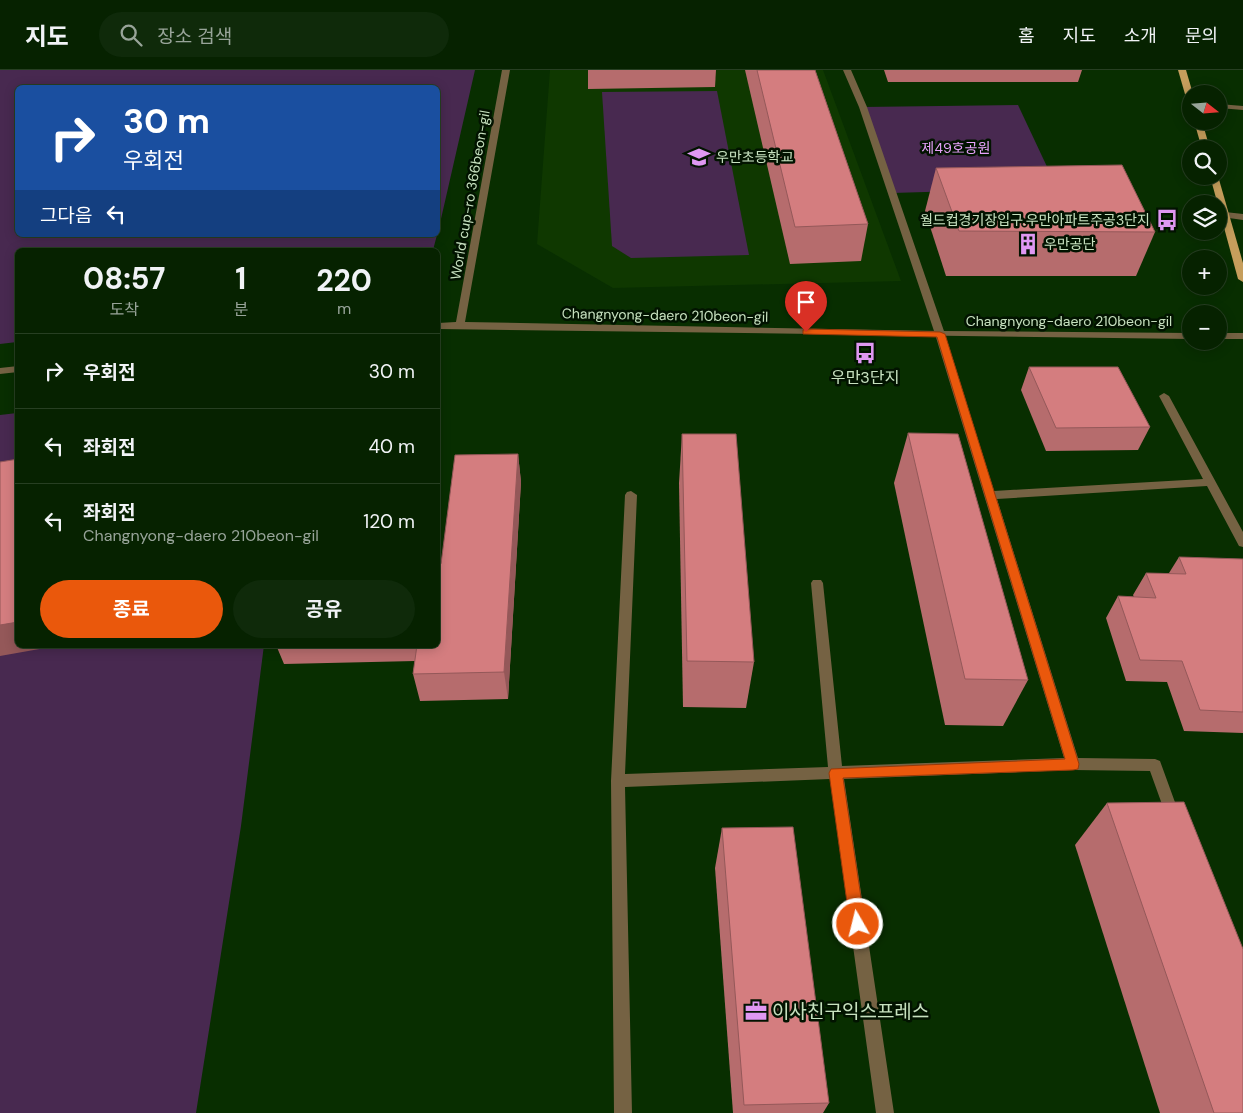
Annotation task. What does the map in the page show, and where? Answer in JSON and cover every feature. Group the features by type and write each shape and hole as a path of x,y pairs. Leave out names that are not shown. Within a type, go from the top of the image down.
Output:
{"main road":[{"path":"1182,70 1186,85"},
{"path":"1227,222 1243,279"}],"street":[{"name":"World cup-ro 366beon-gil","path":"460,325 506,70"},
{"path":"847,70 863,107 940,334 1073,764"},
{"path":"1228,107 1243,108"},
{"path":"1227,215 1243,217"},
{"name":"Changnyong-daero 210beon-gil","path":"440,326 1182,336"},
{"path":"1227,336 1243,336"},
{"path":"0,372 15,370"},
{"path":"1164,396 1243,543"},
{"path":"990,495 1211,482"},
{"path":"623,1113 618,781 631,495"},
{"path":"817,583 836,773 885,1113"},
{"path":"618,781 1073,764 1155,765 1178,831"}],"shaded area":[{"name":"우만초등학교","path":"550,70 823,70 901,281 613,288 537,244"}],"green space":[{"path":"0,70 475,70 440,223 440,85 15,85 15,237 436,237 434,248 15,248 15,342 0,344"},
{"path":"717,91 749,255 631,258 612,246 602,92"},
{"name":"제49호공원","path":"1018,105 1057,188 892,193 863,107"},
{"path":"15,413 15,648 264,648 241,826 196,1113 0,1113 0,415"}],"building":[{"path":"757,70 815,70 868,224 795,227"},
{"path":"1122,165 1155,232 959,231 936,168"},
{"path":"1029,367 1118,367 1150,427 1056,428"},
{"path":"908,433 958,434 1028,680 965,679"},
{"path":"682,434 736,434 754,662 687,661"},
{"path":"518,454 504,672 413,674 417,648 440,648 440,564 455,455"},
{"path":"15,460 15,622 0,625 0,462"},
{"path":"1179,557 1243,559 1243,712 1200,710 1182,661 1140,660 1118,596 1156,598 1146,573 1186,574"},
{"path":"1184,802 1243,949 1243,1113 1214,1113 1107,803"},
{"path":"793,827 829,1103 744,1105 722,828"}],"place":[{"name":"우만초등학교","path":"699,157"},
{"name":"월드컵경기장입구.우만아파트주공3단지","path":"1167,220"},
{"name":"우만공단","path":"1028,244"},
{"name":"우만3단지","path":"865,353"},
{"name":"이사친구익스프레스","path":"756,1011"}],"route":[{"path":"806,332 940,334 1073,764 836,773 858,924"}]}
